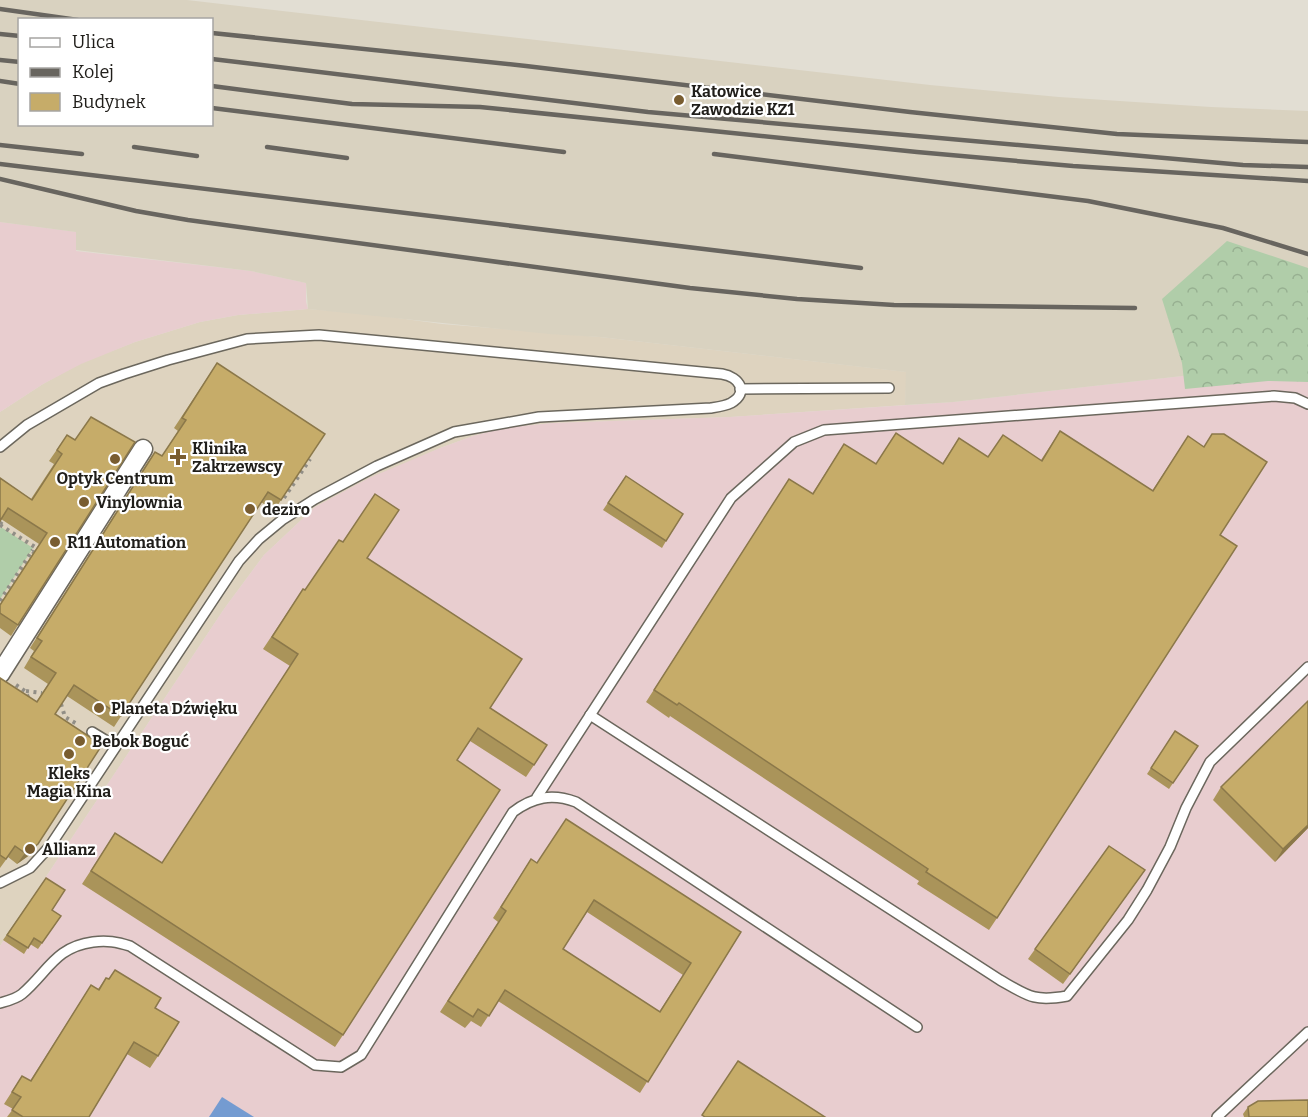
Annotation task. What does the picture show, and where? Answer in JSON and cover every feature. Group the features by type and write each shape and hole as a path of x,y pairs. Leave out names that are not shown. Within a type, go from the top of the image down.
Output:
{"street":[{"path":"0,674 143,449"}],"lane":[{"path":"0,447 27,425 99,384 223,344 247,339 295,335 319,335 722,374 732,376 738,381 740,389 739,395 731,403 711,408 539,417 454,432 377,466 315,499 282,520 259,539 239,561 50,846 30,868 0,883"},
{"path":"740,389 889,388"},
{"path":"537,797 731,498 794,441 824,430 1226,399 1274,396 1295,398 1308,404"},
{"path":"590,715 1000,980 1028,997 1041,1000 1067,996 1128,920 1170,847 1186,808 1210,762 1308,667"},
{"path":"92,732 115,746"},
{"path":"0,1003 21,995 51,962 68,948 81,944 117,941 130,946 315,1065 342,1067 361,1055 513,812 525,802 537,797 558,797 576,802 917,1027"},
{"path":"1217,1117 1308,1032"}],"path":[{"path":"0,601 35,547 0,525 6,516"},
{"path":"32,551 64,573"},
{"path":"0,674 25,691 42,693"},
{"path":"25,691 33,707"},
{"path":"61,704 65,717"},
{"path":"58,717 65,717 92,732"}],"shaded area":[{"path":"0,0 187,0 930,85 1059,97 1308,111 1308,367 1271,366 953,402 905,405 906,372 600,337 549,334 308,309 306,283 251,271 76,250 76,232 0,222"},
{"path":"0,222 77,232 76,251 251,271 306,283 308,309 238,315 200,322 135,342 81,364 43,384 0,412"},
{"path":"308,309 442,324 600,337 907,372 905,405 730,417 553,423 504,428 440,448 315,507 264,555 224,609 0,946 0,412 81,363 135,342 200,322 238,315"},
{"path":"1271,366 1308,367 1308,1117 0,1117 0,946 224,609 264,555 315,507 369,478 440,448 504,428 553,423 730,417 953,402"}],"green space":[{"path":"1227,241 1308,268 1308,382 1268,381 1185,389 1182,363 1162,299"},
{"path":"1,527 33,548 0,599 0,529"}],"water":[{"path":"222,1097 254,1117 209,1117"}],"building":[{"path":"217,363 325,434 281,500 268,492 121,716 74,685 55,714 102,745 38,844 25,853 15,846 6,859 0,855 0,678 37,702 56,673 31,657 42,641 37,638 155,452 162,456 186,420 182,418"},
{"path":"91,417 135,442 18,625 0,613 0,605 47,533 8,508 0,521 0,478 32,500 62,454 57,450 67,435 75,440"},
{"path":"1060,431 1153,491 1188,436 1204,447 1212,434 1224,434 1267,462 1220,535 1237,546 997,918 926,872 928,869 679,703 677,705 654,690 789,479 813,494 844,444 876,464 896,433 943,464 959,438 988,457 1003,435 1042,461"},
{"path":"626,476 683,514 666,541 608,503"},
{"path":"375,494 399,510 367,558 522,659 490,708 547,745 534,765 478,728 457,760 500,790 343,1035 91,871 115,833 162,863 298,654 272,637 303,589 305,590 339,540 343,542"},
{"path":"1308,701 1308,825 1283,849 1221,787"},
{"path":"1175,731 1198,746 1173,783 1151,768"},
{"path":"566,819 741,932 648,1082 505,990 489,1016 478,1009 473,1017 448,1001 506,911 501,907 531,859 537,863","holes":["594,900 691,963 660,1012 563,949"]},
{"path":"1109,846 1145,870 1070,974 1035,949"},
{"path":"46,878 65,890 52,910 61,916 42,943 34,938 28,948 7,935"},
{"path":"115,970 161,998 155,1008 179,1022 158,1056 134,1042 89,1117 23,1117 12,1110 21,1097 12,1092 22,1076 31,1081 91,985 99,990 106,978 109,979"},
{"path":"738,1061 825,1117 705,1117 702,1115"},
{"path":"1308,1100 1308,1117 1249,1117 1248,1107 1258,1101"}],"railway":[{"path":"0,9 64,18"},
{"path":"213,33 526,66 910,112 1117,134 1308,142"},
{"path":"0,34 18,36"},
{"path":"213,59 648,112 1243,165 1308,167"},
{"path":"0,60 18,62"},
{"path":"0,81 18,84"},
{"path":"213,86 352,104 480,107 1073,166 1308,181"},
{"path":"213,108 564,152"},
{"path":"0,145 82,154"},
{"path":"134,147 197,156"},
{"path":"267,147 347,158"},
{"path":"714,154 1088,201 1223,228 1308,254"},
{"path":"0,164 861,268"},
{"path":"0,179 136,211 188,220 690,288 797,299 894,305 1135,308"}],"place":[{"name":"Katowice Zawodzie KZ1","path":"679,100"},
{"name":"Klinika Zakrzewscy","path":"178,457"},
{"name":"Optyk Centrum","path":"115,459"},
{"name":"Vinylownia","path":"84,502"},
{"name":"deziro","path":"250,509"},
{"name":"R11 Automation","path":"55,542"},
{"name":"Planeta Dźwięku","path":"99,708"},
{"name":"Bebok Boguć","path":"80,741"},
{"name":"Kleks Magia Kina","path":"69,754"},
{"name":"Allianz","path":"30,849"}]}
